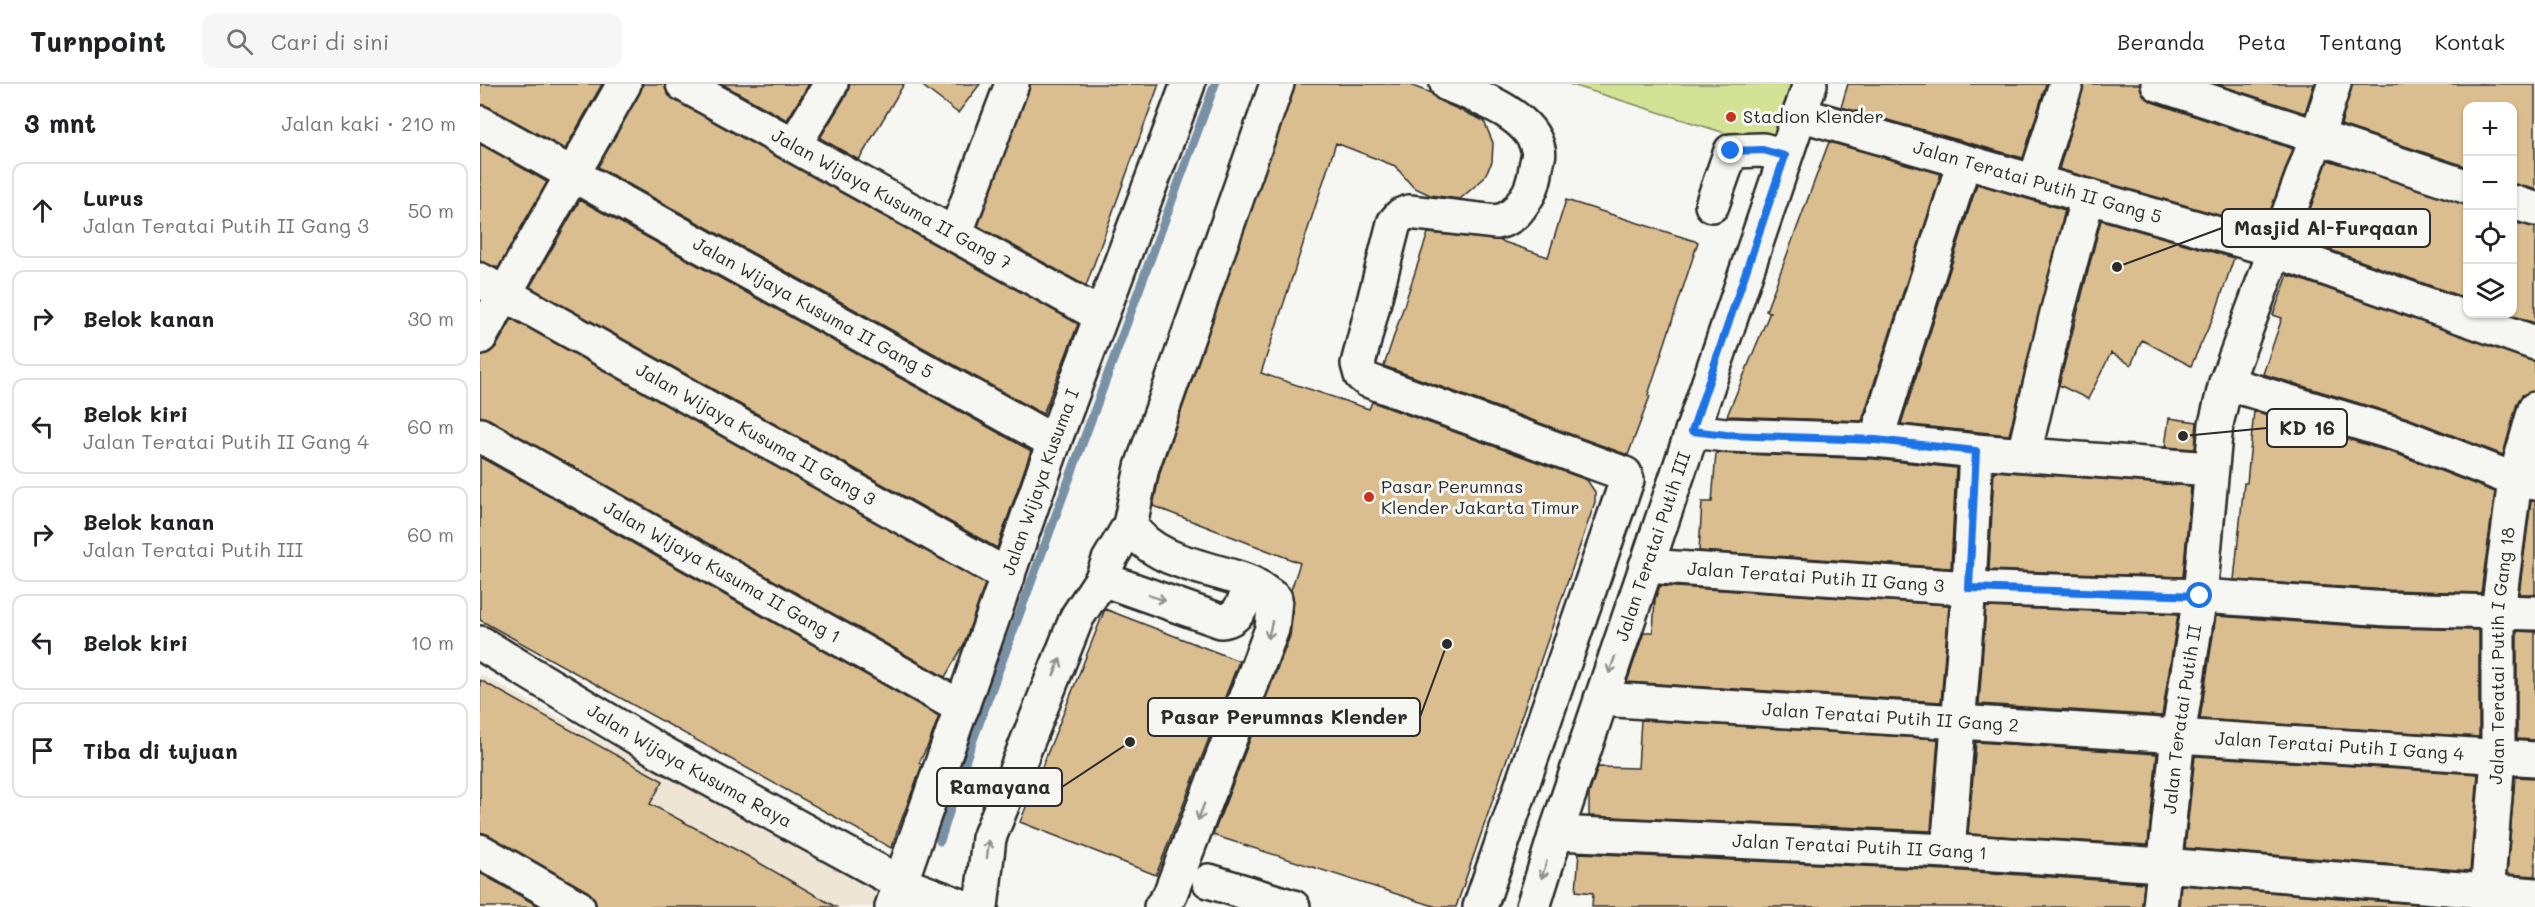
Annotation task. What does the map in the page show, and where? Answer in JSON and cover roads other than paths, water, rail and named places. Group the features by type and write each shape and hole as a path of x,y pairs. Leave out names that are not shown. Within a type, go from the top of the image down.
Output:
{"street":[{"path":"480,337 492,287 572,176 624,84"},
{"name":"Jalan Wijaya Kusuma II Gang 7","path":"683,84 1100,315"},
{"path":"794,145 831,84"},
{"path":"955,235 1012,84"},
{"name":"Jalan Wijaya Kusuma I","path":"896,895 1054,442 1188,84"},
{"path":"981,907 989,838 1077,617 1102,579 1109,560 1130,525 1142,467 1277,84"},
{"path":"1447,84 1487,100 1518,120 1532,135 1539,150 1533,185 1520,209 1507,220 1496,222 1409,212 1401,215 1394,223 1358,364 1361,375 1367,380 1625,474 1627,480 1480,907"},
{"path":"2035,181 2066,84"},
{"path":"2158,84 2463,185"},
{"name":"Jalan Teratai Putih II","path":"2160,907 2178,736 2200,596 2210,469 2216,424 2226,383 2317,137 2334,84"},
{"name":"Jalan Teratai Putih II Gang 5","path":"1804,99 1964,162 2274,250 2535,343"},
{"name":"Jalan Teratai Putih III","path":"1533,907 1804,99"},
{"name":"Jalan Wijaya Kusuma II Gang 5","path":"480,123 1054,442"},
{"path":"1712,206 1731,151 1763,150 1785,156"},
{"path":"1876,440 1964,162"},
{"path":"2024,454 2056,317 2088,196"},
{"path":"2517,204 2535,209"},
{"name":"Jalan Wijaya Kusuma II Gang 3","path":"492,287 1008,576"},
{"path":"2226,383 2403,436 2525,482"},
{"name":"Jalan Teratai Putih I Gang 18","path":"2486,900 2498,758 2498,611 2525,482 2535,409"},
{"path":"1692,431 1726,435 1876,440 1976,451 2210,469"},
{"name":"Jalan Wijaya Kusuma II Gang 1","path":"480,435 962,708"},
{"path":"1948,851 1969,588 1976,451"},
{"path":"1130,525 1139,538 1157,552 1252,584 1275,599 1272,629 1168,897 1161,907"},
{"name":"Jalan Teratai Putih II Gang 3","path":"1646,566 1969,588 2200,596 2388,609 2535,613"},
{"path":"1102,579 1221,621 1229,621 1237,615 1252,584"},
{"name":"Jalan Wijaya Kusuma Raya","path":"480,643 896,895 964,907"},
{"name":"Jalan Teratai Putih II Gang 2","path":"1601,699 1959,720 2178,736"},
{"name":"Jalan Teratai Putih I Gang 4","path":"2178,736 2535,759"},
{"name":"Jalan Teratai Putih II Gang 1","path":"1556,833 1948,851 2163,865 2486,900 2535,895"},
{"path":"480,851 578,907"},
{"path":"1209,881 1293,907"}],"waterway":[{"path":"940,841 967,756 1215,84"}],"place":[{"name":"Stadion Klender","path":"1731,117"},
{"name":"Masjid Al-Furqaan","path":"2117,267"},
{"name":"KD 16","path":"2183,436"},
{"name":"Pasar Perumnas Klender Jakarta Timur","path":"1369,497"},
{"name":"Pasar Perumnas Klender","path":"1447,644"},
{"name":"Ramayana","path":"1130,742"}]}
